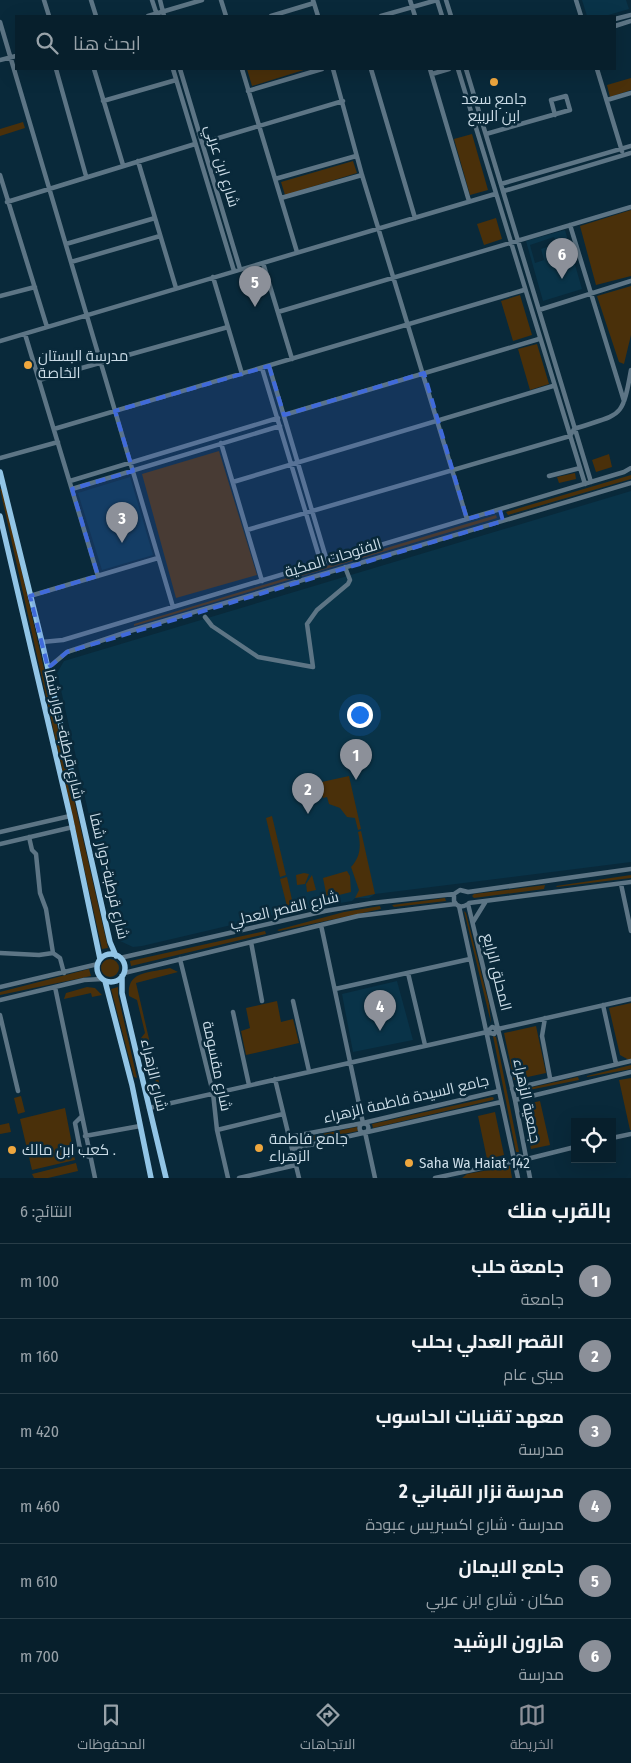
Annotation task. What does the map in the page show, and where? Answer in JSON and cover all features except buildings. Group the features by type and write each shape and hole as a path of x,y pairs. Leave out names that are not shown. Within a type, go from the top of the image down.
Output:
{"main road":[{"name":"شارع قرطبة-دوار شفا","path":"0,472 42,642 110,942 118,957"},
{"name":"شارع قرطبة- دوار شفا","path":"0,516 73,827 99,962"},
{"path":"17,583 26,581"},
{"path":"104,980 114,982 123,975 124,965 118,957 108,955 99,962 99,975 104,980 132,1085 151,1178"},
{"name":"شارع الزهراء","path":"123,975 122,993 166,1178"},
{"path":"132,1085 143,1082"}],"street":[{"path":"44,0 48,15"},
{"path":"91,0 96,15"},
{"path":"152,0 157,15 202,0"},
{"path":"160,0 164,14"},
{"path":"221,0 226,15"},
{"path":"410,0 415,15"},
{"path":"384,15 437,0 442,15"},
{"path":"447,0 451,15"},
{"path":"576,0 581,15"},
{"path":"274,15 313,2 318,15"},
{"path":"616,20 631,15"},
{"path":"616,26 631,21"},
{"path":"0,22 173,607"},
{"path":"0,60 15,56"},
{"path":"56,70 86,176"},
{"path":"94,70 123,165"},
{"path":"173,70 234,271"},
{"name":"شارع ابن عربي","path":"180,70 240,269"},
{"path":"242,70 297,252"},
{"path":"248,91 319,70"},
{"path":"333,70 356,156 424,373 467,519"},
{"path":"371,70 414,218"},
{"path":"458,70 584,484"},
{"path":"466,70 591,482"},
{"path":"597,70 624,155"},
{"path":"431,71 469,201"},
{"path":"103,101 176,80"},
{"path":"607,100 631,93"},
{"path":"486,134 570,110 566,96 551,100 555,114"},
{"path":"202,143 343,101"},
{"path":"7,202 86,176 195,144"},
{"path":"501,184 631,146"},
{"path":"504,191 631,153"},
{"path":"275,178 356,156"},
{"path":"138,161 176,288"},
{"path":"0,175 47,327"},
{"path":"281,198 362,175"},
{"path":"208,185 214,183"},
{"path":"0,341 495,194"},
{"path":"278,312 631,207"},
{"path":"66,244 155,218"},
{"path":"570,226 625,403"},
{"path":"71,262 160,236"},
{"path":"263,262 292,359"},
{"path":"214,277 242,374"},
{"path":"539,310 631,281"},
{"path":"0,296 34,287"},
{"path":"54,430 524,290"},
{"path":"39,380 228,327"},
{"path":"25,334 98,576"},
{"path":"284,415 539,340"},
{"path":"269,366 327,561"},
{"path":"262,368 321,563"},
{"path":"247,530 570,436 574,429 612,416 620,411 625,403 631,370"},
{"path":"233,482 553,386"},
{"path":"70,481 278,418"},
{"path":"72,490 280,426"},
{"path":"0,458 58,442"},
{"path":"221,443 262,581"},
{"path":"549,476 580,468"},
{"path":"42,642 60,641 631,470"},
{"name":"الفتوحات المكية","path":"48,668 67,652 130,632 631,483"},
{"path":"500,510 503,521"},
{"path":"30,596 158,558"},
{"path":"205,618 212,626 258,656 314,667 307,624 317,610 348,584 350,580 345,567"},
{"path":"126,621 130,632"},
{"path":"0,832 70,816"},
{"path":"0,844 73,827"},
{"path":"29,837 32,850 36,854 40,893 46,909 53,952 60,958 64,973"},
{"path":"631,869 468,892 460,890 454,894 457,905 631,882"},
{"path":"551,880 552,892"},
{"path":"621,884 631,931"},
{"path":"468,892 470,898 468,904"},
{"name":"شارع القصر العدلي","path":"118,957 324,911 386,901 454,894"},
{"path":"472,923 486,900"},
{"path":"386,901 388,912"},
{"name":"المحلق الرابع","path":"468,904 498,1028 631,999"},
{"name":"شارع القصر العدلي","path":"123,975 320,925 388,912 457,905"},
{"name":"المحلق الرابع","path":"457,905 486,1032"},
{"path":"270,924 274,936"},
{"path":"320,925 335,989 348,1062 363,1123 360,1128 365,1132 375,1178"},
{"name":"شارع القصر العدلي","path":"251,942 262,1001"},
{"path":"0,953 39,955 53,952"},
{"name":"شارع مقسومة","path":"180,959 213,1093 217,1130 228,1178"},
{"path":"335,989 470,959"},
{"path":"0,987 64,973 99,962"},
{"path":"408,973 425,1045"},
{"path":"0,1000 84,980 104,980"},
{"path":"55,987 95,1178"},
{"path":"293,1001 309,1071"},
{"path":"603,1005 616,1064"},
{"path":"233,1012 249,1085"},
{"path":"0,1015 18,1091"},
{"path":"545,1018 542,1036 550,1078"},
{"path":"149,1108 486,1032 490,1027 498,1028"},
{"name":"جمعية الزهراء","path":"498,1028 527,1159 571,1148"},
{"name":"جمعية الزهراء","path":"486,1032 518,1178"},
{"path":"512,1089 550,1078 631,1061"},
{"path":"582,1071 584,1082"},
{"path":"515,1100 631,1072"},
{"path":"275,1079 299,1178"},
{"name":"جامع السيدة فاطمة الزهراء","path":"289,1137 363,1123 499,1091"},
{"path":"292,1149 502,1102"},
{"path":"217,1130 283,1114"},
{"path":"81,1117 74,1123 79,1148 81,1154 90,1157"},
{"path":"85,1136 140,1126"},
{"path":"616,1137 631,1134"},
{"path":"435,1178 515,1161 522,1164 527,1159"},
{"path":"527,1159 530,1178"},
{"path":"239,1178 296,1165"}],"highlighted area":[{"path":"269,366 284,415 424,373 467,519 500,510 503,521 67,652 48,668 30,596 98,576 72,489 133,471 115,411"}],"shaded area":[{"path":"582,0 626,0 629,9 608,15 587,15"},
{"path":"247,70 304,70 252,86"},
{"path":"631,78 631,90 610,97 607,85"},
{"path":"23,122 25,128 0,136 0,129"},
{"path":"472,134 488,190 470,195 454,139"},
{"path":"353,161 357,173 285,195 281,182"},
{"path":"631,210 631,276 596,285 580,226"},
{"path":"496,218 502,239 484,245 477,224"},
{"path":"565,230 582,289 543,301 526,241","holes":["554,237 556,244 541,249 544,260 535,263 530,245"]},
{"path":"631,286 631,335 624,364 619,362 597,296"},
{"path":"520,295 532,335 513,341 501,301"},
{"path":"537,344 549,384 530,390 518,349"},
{"path":"219,451 257,575 176,598 142,474"},
{"path":"609,454 612,467 596,472 592,460"},
{"path":"575,473 576,479 559,483 557,477"},
{"path":"631,475 631,479 508,515 506,512"},
{"path":"130,477 153,555 102,570 78,493"},
{"path":"0,489 3,490 108,948 102,949"},
{"path":"631,491 631,862 375,894 369,898 355,898 352,901 287,912 142,946 133,947 120,941 116,936 57,673 64,661"},
{"path":"496,515 497,518 134,626 134,624"},
{"path":"349,776 361,829 358,830 355,818 347,817 340,808 329,804 327,797 323,798 320,787 309,789 308,785"},
{"path":"272,816 286,875 280,877 266,818"},
{"path":"361,831 375,894 355,898 359,890 351,867 358,855 360,841 358,832"},
{"path":"347,871 350,876 351,892 327,898 323,878"},
{"path":"309,874 305,884 297,885 296,875"},
{"path":"312,875 316,890 307,892 306,884"},
{"path":"631,875 631,878 556,886"},
{"path":"287,877 294,909 288,910 280,879"},
{"path":"545,885 544,889 474,898 472,896 474,894"},
{"path":"445,898 446,901 394,907 392,905"},
{"path":"380,906 381,909 277,930 344,912"},
{"path":"464,911 489,1004 491,1023"},
{"path":"265,931 266,934 131,966 130,961"},
{"path":"110,959 116,962 119,968 116,974 110,977 104,974 101,968 104,962"},
{"path":"170,968 178,972 136,983 162,1095 154,1098 152,1087 156,1083 149,1049 142,1045 141,1038 145,1033 137,1000 129,996 129,988 131,981 141,974"},
{"path":"89,969 91,976 0,995 0,992"},
{"path":"397,981 413,1040 353,1052 342,994"},
{"path":"87,987 95,988 102,995 92,997 91,993 64,999 66,993"},
{"path":"118,987 118,995 137,1078 134,1077 111,989"},
{"path":"277,1001 281,1022 293,1019 299,1043 246,1055 241,1031 250,1028 246,1008"},
{"path":"631,1003 631,1060 629,1060 620,1055 609,1008"},
{"path":"536,1026 546,1073 514,1080 504,1033"},
{"path":"493,1036 496,1037 519,1152 516,1152"},
{"path":"631,1065 631,1069 587,1077 587,1076"},
{"path":"578,1077 579,1080 519,1092 520,1090"},
{"path":"631,1078 631,1130 630,1130 619,1080"},
{"path":"21,1096 25,1112 18,1114 14,1098"},
{"path":"494,1098 493,1100 373,1128 372,1124"},
{"path":"540,1101 550,1145 531,1149 522,1105"},
{"path":"65,1108 75,1160 32,1170 20,1119"},
{"path":"495,1112 504,1155 487,1159 478,1116"},
{"path":"9,1123 11,1132 0,1134 0,1125"},
{"path":"357,1127 358,1131 299,1143 298,1139"},
{"path":"76,1163 78,1171 48,1178 34,1178 32,1174"},
{"path":"510,1166 512,1178 462,1178 467,1174"}],"place":[{"name":"جامع سعد ابن الربيع","path":"494,82"},
{"name":"هارون الرشيد","path":"562,279"},
{"name":"جامع الايمان","path":"255,307"},
{"name":"مدرسة البستان الخاصة","path":"28,365"},
{"name":"معهد تقنيات الحاسوب","path":"122,543"},
{"name":"جامعة حلب","path":"356,780"},
{"name":"القصر العدلي بحلب","path":"308,814"},
{"name":"مدرسة نزار القباني 2","path":"380,1031"},
{"name":"جامع فاطمة الزهراء","path":"259,1148"},
{"name":"كعب ابن مالك .","path":"12,1150"},
{"name":"Saha Wa Haiat 142","path":"409,1163"}]}
